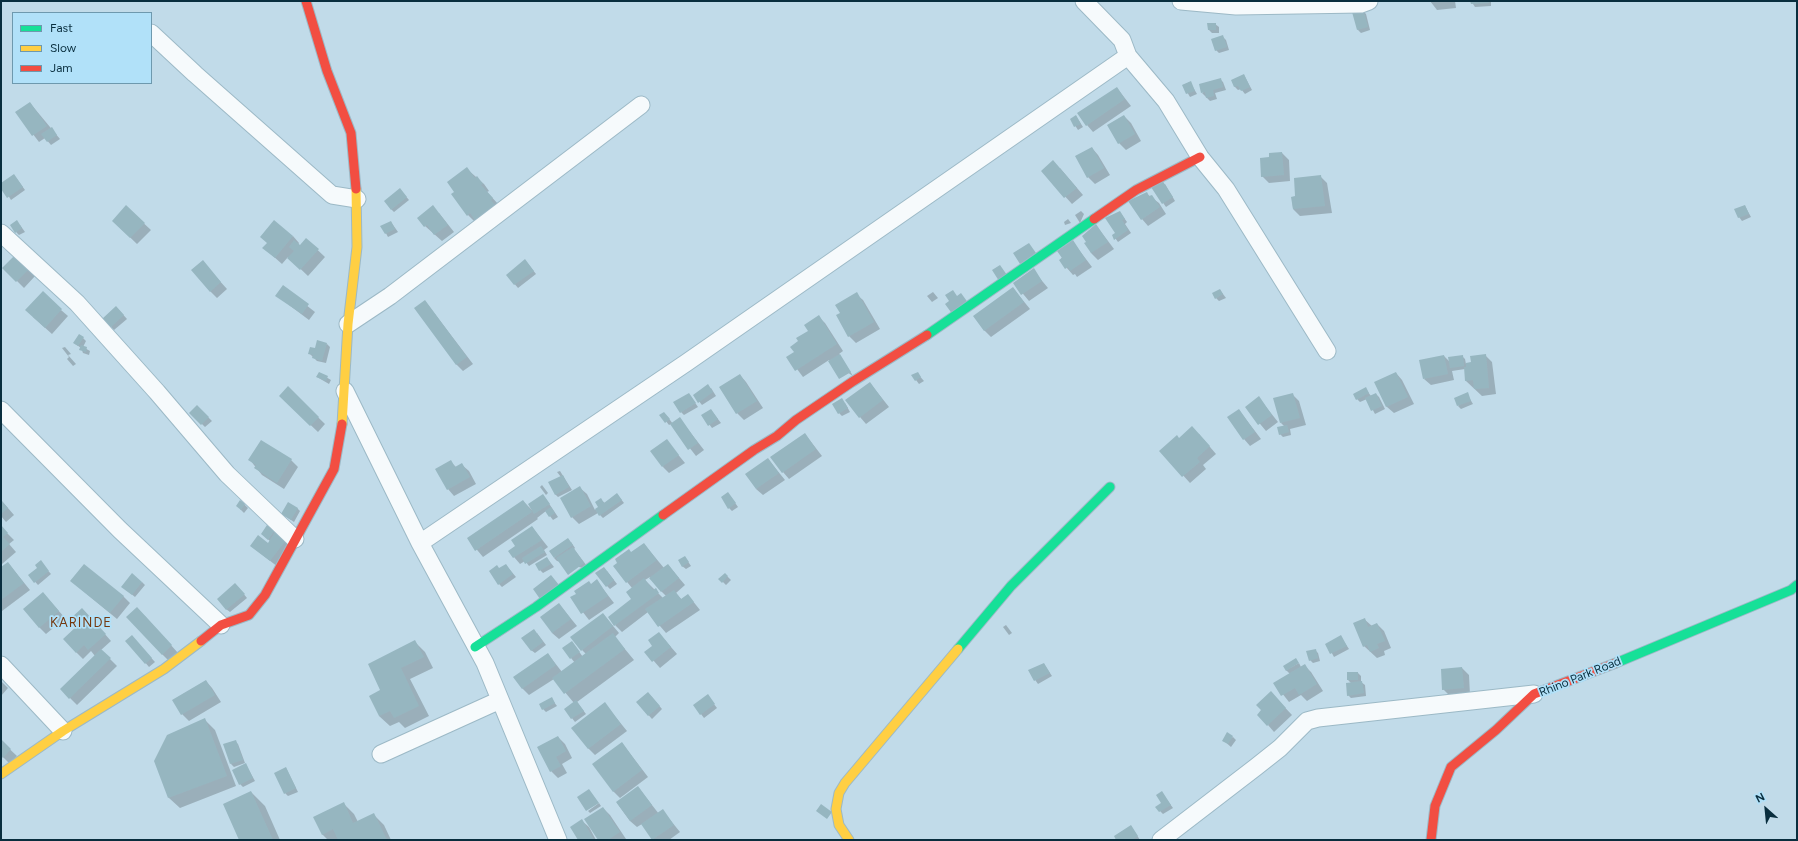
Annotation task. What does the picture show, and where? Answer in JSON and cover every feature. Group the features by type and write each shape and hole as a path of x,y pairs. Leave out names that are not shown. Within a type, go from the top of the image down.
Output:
{"street":[{"path":"1,774 63,730 164,669 221,625 249,615 265,595 283,565 295,539 334,469 341,433 345,391 348,324 357,247 357,199 351,133 327,71 306,1"},
{"path":"1181,1 1236,6 1361,4 1369,1"},
{"path":"1092,4 1122,40 1128,56 1166,101 1200,157 1226,189 1327,351"},
{"path":"152,34 332,195 357,199"},
{"path":"420,543 686,363 1128,56"},
{"path":"348,324 390,296 641,105"},
{"path":"475,647 536,607 747,455 777,436 796,420 852,382 936,330 1035,259 1136,190 1200,157"},
{"path":"1,233 76,303 157,392 228,474 295,539"},
{"path":"345,391 420,543 485,663 558,840"},
{"path":"1,410 120,530 221,625"},
{"path":"849,840 839,825 836,809 839,793 845,783 1011,586 1110,486"},
{"name":"Rhino Park Road","path":"1431,840 1436,806 1442,786 1451,767 1496,730 1534,694 1587,675 1791,590 1797,585"},
{"path":"1,665 63,730"},
{"path":"1161,840 1256,768 1280,748 1307,721 1318,718 1534,694"},
{"path":"381,754 500,700"}],"building":[{"path":"1470,1 1489,1 1489,3 1471,4"},
{"path":"1363,9 1368,27 1357,30 1352,12"},
{"path":"1207,23 1216,23 1216,30 1208,30"},
{"path":"1223,35 1227,47 1215,51 1211,39"},
{"path":"1244,74 1250,87 1241,91 1238,86 1234,87 1231,80"},
{"path":"1221,78 1223,87 1213,90 1214,96 1206,98 1205,92 1201,93 1199,84"},
{"path":"1191,81 1195,91 1186,94 1182,85"},
{"path":"1117,87 1125,99 1086,126 1077,113"},
{"path":"30,102 47,126 32,136 15,112"},
{"path":"1076,115 1081,124 1074,127 1070,119"},
{"path":"1124,115 1135,134 1118,144 1107,125"},
{"path":"52,127 57,135 47,142 41,134"},
{"path":"1092,147 1104,168 1087,178 1075,156"},
{"path":"1282,152 1284,175 1261,177 1260,158 1269,157 1269,153"},
{"path":"1053,160 1077,188 1064,198 1041,171"},
{"path":"467,167 475,178 477,176 483,184 481,185 493,198 491,200 497,208 477,223 470,213 467,216 451,194 454,192 447,182"},
{"path":"14,174 23,187 7,198 1,189 1,183"},
{"path":"1321,175 1325,206 1293,209 1291,197 1295,196 1294,178"},
{"path":"1162,180 1173,197 1162,204 1151,187"},
{"path":"400,188 407,197 391,210 384,201"},
{"path":"1147,192 1149,196 1152,195 1160,207 1141,220 1128,201"},
{"path":"126,205 145,223 130,238 112,221"},
{"path":"433,205 448,225 434,235 427,225 424,227 417,218"},
{"path":"1745,205 1749,214 1738,218 1734,209"},
{"path":"1120,211 1125,219 1122,220 1128,230 1114,240 1112,235 1115,233 1105,218"},
{"path":"17,220 22,228 15,233 10,225"},
{"path":"274,220 293,236 275,258 262,248 267,243 260,237"},
{"path":"391,221 395,229 385,234 380,226"},
{"path":"1096,224 1108,242 1091,253 1084,243 1086,242 1082,236"},
{"path":"306,238 319,249 300,270 287,258 294,251 289,247 294,240 300,245"},
{"path":"1073,240 1086,260 1070,271 1068,267 1065,269 1059,260 1062,258 1057,251"},
{"path":"1029,243 1036,253 1020,264 1013,253"},
{"path":"16,254 31,267 16,282 2,268"},
{"path":"525,259 534,271 514,285 506,275"},
{"path":"203,260 221,282 210,292 191,270"},
{"path":"1000,265 1007,275 999,281 992,270"},
{"path":"1034,268 1042,281 1021,295 1013,283"},
{"path":"283,285 309,304 302,314 275,296"},
{"path":"1013,287 1024,302 984,331 973,316"},
{"path":"1220,289 1223,294 1215,299 1212,293"},
{"path":"953,290 957,296 961,293 969,304 953,315 945,304 949,301 945,295"},
{"path":"43,291 62,309 45,328 25,310"},
{"path":"857,292 874,322 848,337 836,315 840,313 835,305"},
{"path":"425,300 467,357 456,365 414,308"},
{"path":"116,306 124,315 110,328 102,319"},
{"path":"819,315 837,344 795,371 786,357 794,352 790,347 798,341 796,338 808,331 804,325"},
{"path":"79,334 84,337 78,346 73,343"},
{"path":"317,340 327,343 322,361 312,358 313,355 308,354 310,347 315,348"},
{"path":"81,345 87,347 86,352 79,350"},
{"path":"840,354 851,372 839,379 828,361"},
{"path":"1486,354 1489,388 1474,389 1473,380 1465,381 1464,367 1466,367 1466,363 1471,362 1470,356"},
{"path":"1444,355 1448,374 1423,379 1419,360"},
{"path":"1463,355 1464,366 1450,368 1448,357"},
{"path":"319,372 328,376 326,381 316,377"},
{"path":"918,372 921,377 915,381 911,375"},
{"path":"1396,372 1408,397 1386,407 1374,382"},
{"path":"740,374 757,401 736,414 719,387"},
{"path":"870,382 883,400 859,418 845,400"},
{"path":"708,384 713,392 698,403 693,395"},
{"path":"288,386 319,417 310,426 279,396"},
{"path":"1366,387 1369,393 1356,400 1353,394"},
{"path":"1468,392 1471,401 1457,406 1454,398"},
{"path":"689,393 696,403 680,413 673,402"},
{"path":"1293,393 1300,418 1280,423 1273,398"},
{"path":"1376,393 1382,406 1371,411 1365,398"},
{"path":"1259,396 1272,415 1258,425 1245,407"},
{"path":"842,398 848,408 838,414 832,404"},
{"path":"197,405 209,417 201,425 189,413"},
{"path":"711,409 718,419 708,426 701,415"},
{"path":"1239,409 1255,432 1243,440 1227,417"},
{"path":"664,412 670,419 665,423 659,415"},
{"path":"680,417 698,443 688,450 670,424"},
{"path":"1287,425 1289,432 1279,435 1277,427"},
{"path":"1192,426 1210,446 1197,458 1200,462 1182,477 1159,451 1177,435 1179,438"},
{"path":"805,433 816,449 782,473 770,457"},
{"path":"667,439 679,455 662,467 650,451"},
{"path":"261,440 292,459 277,483 254,468 256,465 248,460"},
{"path":"768,458 779,473 756,489 745,474"},
{"path":"451,460 455,467 462,463 470,477 447,490 435,469"},
{"path":"563,475 569,487 555,495 548,482"},
{"path":"580,486 591,506 571,518 560,498"},
{"path":"728,492 736,503 728,509 721,497"},
{"path":"617,493 622,500 599,516 595,509 598,507 595,502 601,498 604,503"},
{"path":"543,494 550,504 534,514 528,504"},
{"path":"1,500 8,508 1,514"},
{"path":"240,500 245,504 241,510 236,506"},
{"path":"523,500 532,512 475,551 467,538"},
{"path":"288,502 298,508 291,520 281,514"},
{"path":"551,507 555,513 549,517 545,511"},
{"path":"1,525 8,533 3,537 10,544 1,552"},
{"path":"267,525 275,530 268,540 261,534"},
{"path":"532,526 542,540 513,558 508,551 515,546 511,540"},
{"path":"275,532 286,540 270,561 250,546 258,535 268,543"},
{"path":"568,538 573,545 554,558 549,551"},
{"path":"644,543 657,560 626,583 613,566 617,563 615,559 629,549 631,552"},
{"path":"541,546 545,552 525,564 522,558"},
{"path":"573,547 584,563 568,575 556,558"},
{"path":"685,556 689,562 682,567 678,560"},
{"path":"547,557 551,564 539,571 535,564"},
{"path":"41,560 49,571 34,583 28,575 37,568 35,565"},
{"path":"8,562 24,583 1,600 1,567"},
{"path":"84,564 124,596 110,613 70,581"},
{"path":"506,564 513,574 498,585 489,571 497,565 499,568"},
{"path":"668,564 679,578 661,592 649,578"},
{"path":"604,567 614,580 606,587 595,573"},
{"path":"132,573 142,582 132,595 121,587"},
{"path":"725,573 728,576 722,583 718,579"},
{"path":"551,575 559,585 540,599 533,589"},
{"path":"644,578 653,590 656,588 659,593 614,626 608,617 631,599 626,592"},
{"path":"597,579 608,596 581,614 570,597 576,594 574,591 589,581 591,584"},
{"path":"235,583 245,594 226,610 217,599"},
{"path":"674,590 681,599 688,594 694,602 658,627 645,609"},
{"path":"43,592 59,611 39,628 23,609"},
{"path":"559,603 571,619 552,633 540,617"},
{"path":"137,607 172,645 162,655 126,617"},
{"path":"82,608 106,634 88,650 84,645 76,653 63,639 78,625 71,618"},
{"path":"603,613 613,626 581,651 570,637"},
{"path":"1365,618 1368,627 1377,623 1385,641 1377,644 1379,648 1370,652 1367,645 1363,647 1353,623"},
{"path":"534,629 543,642 531,651 521,638"},
{"path":"659,632 671,647 652,662 644,652 652,646 648,640"},
{"path":"613,633 625,649 564,694 552,678"},
{"path":"132,635 152,658 145,664 125,641"},
{"path":"1341,635 1347,646 1330,654 1325,644"},
{"path":"415,640 424,657 401,668 419,706 394,718 390,711 379,716 369,696 380,690 368,664"},
{"path":"572,641 580,652 570,659 562,648"},
{"path":"101,649 111,658 69,699 60,689"},
{"path":"1316,649 1318,658 1309,661 1306,651"},
{"path":"548,653 556,665 522,689 513,677"},
{"path":"1296,658 1299,663 1286,671 1283,666"},
{"path":"1044,663 1050,673 1034,681 1028,670"},
{"path":"1305,664 1317,684 1299,695 1295,688 1281,696 1273,683"},
{"path":"1462,667 1464,688 1442,690 1441,669"},
{"path":"1347,672 1358,672 1358,680 1347,680"},
{"path":"206,680 215,695 181,715 172,700"},
{"path":"1362,681 1364,693 1347,696 1346,683"},
{"path":"1271,691 1286,708 1267,726 1257,715 1261,710 1256,705"},
{"path":"648,692 660,706 648,716 636,702"},
{"path":"708,694 715,704 700,715 693,705"},
{"path":"552,697 555,703 542,710 539,704"},
{"path":"576,700 584,711 571,719 564,709"},
{"path":"605,702 621,724 588,749 571,728"},
{"path":"205,718 227,776 168,798 154,761 167,735"},
{"path":"1227,732 1233,736 1228,744 1222,741"},
{"path":"558,736 566,751 556,757 561,766 550,772 537,747"},
{"path":"1,739 11,749 3,758 1,756"},
{"path":"236,740 243,760 230,764 223,744"},
{"path":"622,742 642,770 613,792 592,764"},
{"path":"246,763 253,778 239,785 232,770"},
{"path":"286,767 296,788 284,794 274,773"},
{"path":"638,786 652,805 630,821 616,802"},
{"path":"589,789 599,803 586,811 577,797"},
{"path":"251,791 273,840 239,840 223,804"},
{"path":"1162,791 1171,805 1159,812 1155,807 1161,803 1156,795"},
{"path":"344,802 353,823 374,813 387,840 338,840 333,829 322,835 313,817"},
{"path":"821,804 832,812 827,819 816,811"},
{"path":"603,807 620,832 608,840 598,840 584,819"},
{"path":"663,809 674,825 652,840 641,824"},
{"path":"582,819 594,840 578,840 570,827"},
{"path":"1131,825 1138,836 1132,840 1116,840 1114,836"}],"traffic: fast":[{"path":"927,335 1094,219"},
{"path":"958,649 1011,586 1110,487"},
{"path":"475,647 536,607 663,515"},
{"path":"1616,663 1791,590 1797,585"}],"traffic: slow":[{"path":"342,424 348,324 357,247 356,189"},
{"path":"1,774 63,731 164,669 201,641"},
{"path":"849,840 839,825 836,809 839,793 845,783 958,649"}],"traffic: jam":[{"path":"306,1 327,71 351,133 356,189"},
{"path":"1094,219 1136,190 1200,157"},
{"path":"663,515 754,450 777,436 796,420 852,382 927,335"},
{"path":"201,641 221,625 249,615 265,595 334,469 342,424"},
{"path":"1431,840 1435,806 1451,767 1496,730 1534,694 1616,663"}],"district":[{"name":"KARINDE","path":"81,623"}]}
